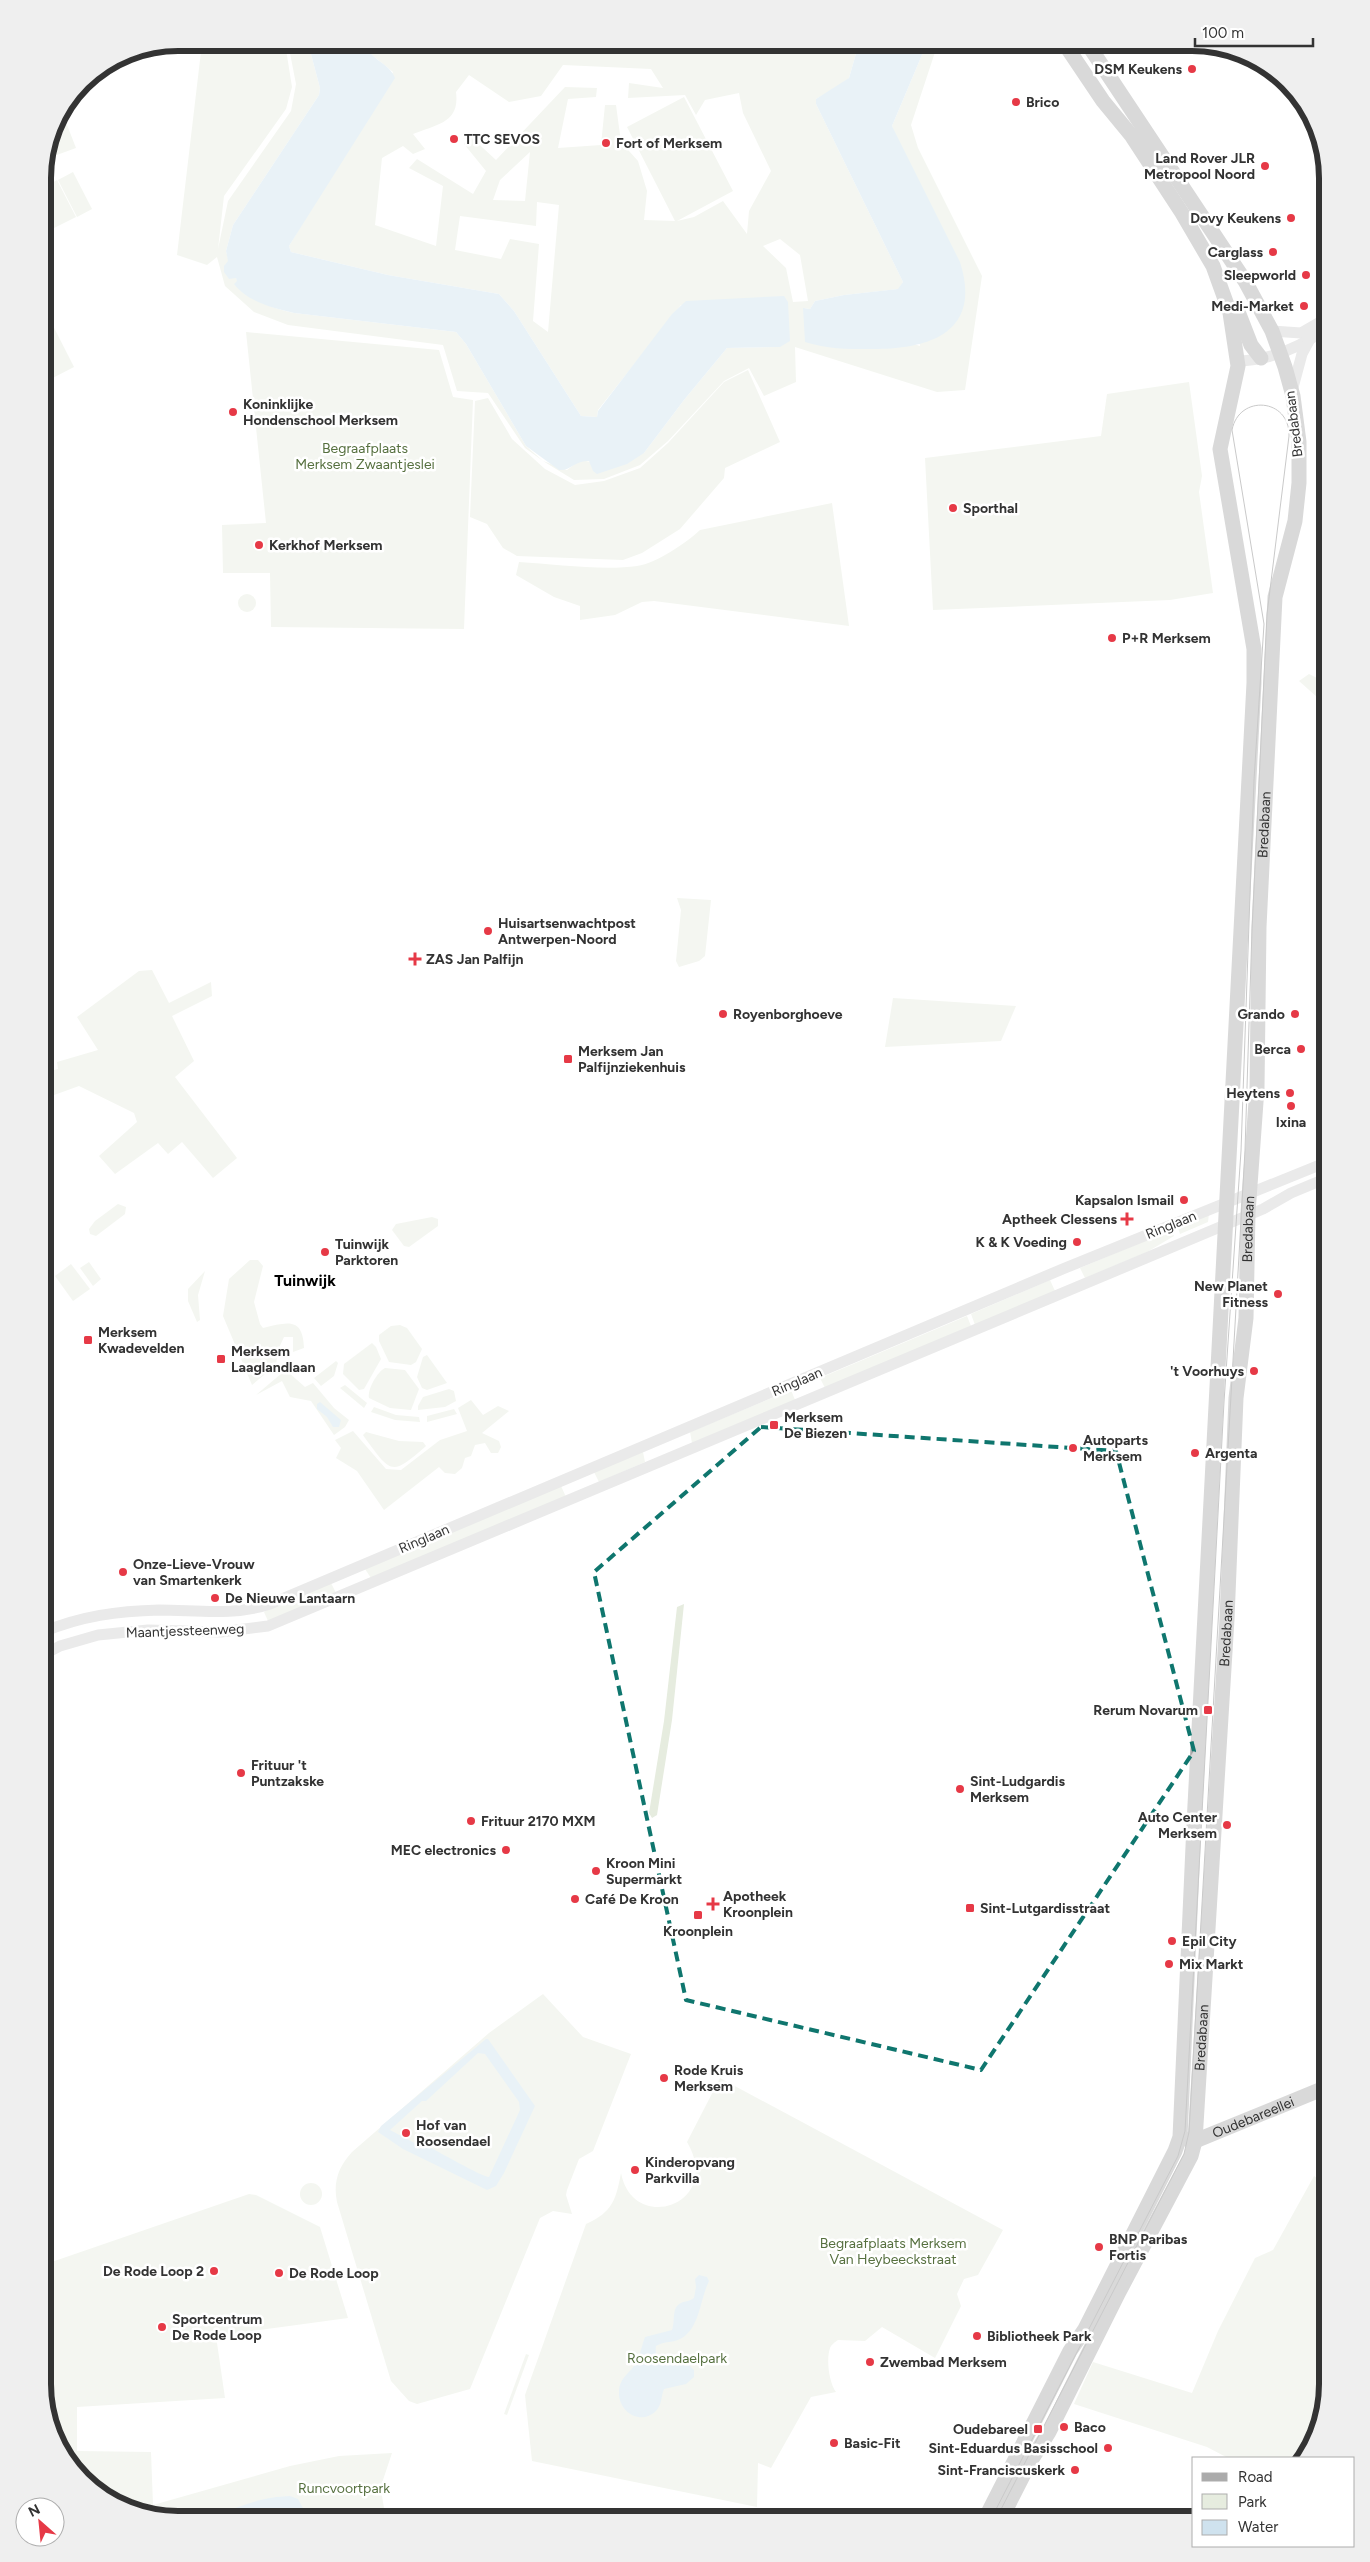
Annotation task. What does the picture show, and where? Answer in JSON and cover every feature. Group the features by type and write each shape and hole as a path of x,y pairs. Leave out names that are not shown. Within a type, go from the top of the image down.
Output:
{"main road":[{"name":"Bredabaan","path":"1006,2511 1030,2462 1049,2432 1118,2292 1192,2156 1188,2139 1194,1824 1227,1222 1254,672 1253,648 1220,449 1236,380 1238,361 1230,313 1213,266 1182,213 1152,166 1070,52"},
{"path":"1076,60 1083,66 1090,65 1094,58 1092,52"},
{"name":"Bredabaan","path":"990,2511 1070,2350 1085,2329 1175,2151 1188,2139 1204,2010 1210,1860 1227,1619 1236,1398 1246,1318 1248,1213 1257,1088 1258,926 1275,597 1292,532 1298,483 1299,442 1292,391 1275,342 1245,281 1093,52"},
{"path":"1213,266 1228,289 1251,345 1261,358"},
{"path":"1251,345 1258,350 1265,350 1275,342"},
{"name":"Oudebareellei","path":"1188,2139 1319,2090"}],"street":[{"path":"1238,361 1261,358 1275,342 1301,333 1319,323"},
{"path":"1292,391 1302,354 1309,342 1319,335"},
{"path":"1275,342 1309,342"},
{"name":"Ringlaan","path":"344,1573 1251,1192 1319,1166"},
{"name":"Ringlaan","path":"354,1590 1248,1213 1263,1209 1291,1193 1319,1182"},
{"name":"Maantjessteenweg","path":"51,1628 71,1620 100,1614 160,1610 213,1612 256,1608 344,1573"},
{"name":"Maantjessteenweg","path":"51,1651 60,1646 98,1635 148,1630 221,1632 268,1626 354,1590"}],"highlighted area":[{"path":"761,1427 1116,1451 1194,1751 981,2070 686,2000 594,1572"}],"green space":[{"path":"201,51 286,51 292,87 286,109 224,196 218,249 228,201 291,111 296,84 290,51 310,51 320,88 319,95 233,225 226,251 233,278 236,278 253,298 294,313 456,332 466,344 526,446 543,461 525,448 488,393 457,391 443,345 288,325 254,312 225,286 217,257 207,265 177,255"},
{"path":"370,51 857,52 849,78 844,83 816,99 816,104 903,282 899,289 844,295 815,301 810,309 803,308 920,346 896,139 892,126 923,52 935,52 911,125 918,148 982,276 965,390 937,392 795,347 796,382 764,396 749,368 724,381 668,441 640,465 604,479 574,480 543,461 567,470 580,460 591,462 644,453 727,348 780,347 681,305 598,410 597,417 581,416 514,311 499,294 388,275 291,252 289,246 393,72 372,55","holes":["563,65 651,69 663,88 629,83 628,98 685,95 696,115 705,100 739,93 743,113 771,171 749,211 747,234 723,201 694,217 677,221 733,191 684,97 627,127 675,221 644,220 647,191 638,161 621,142 616,105 605,105 601,145 558,148 568,99 596,97 597,88 565,87 496,160 469,135 464,144 486,171 473,194 417,159 409,168 443,186 436,246 375,225 382,158 403,146 413,154 425,149 413,134 445,121 450,116 454,110 456,92 469,75 509,102 541,96","530,152 525,201 493,200 500,180","537,202 559,205 548,332 533,321 539,244 510,239 501,259 455,250 460,216 536,226","780,239 800,255 808,301 793,302 786,268 763,246"]},
{"path":"65,120 76,148 54,156 56,145"},
{"path":"73,172 92,209 77,217 58,180"},
{"path":"57,180 76,217 52,229 52,183"},
{"path":"52,324 74,367 52,378"},
{"name":"Begraafplaats Merksem Zwaantjeslei","path":"246,332 439,350 453,397 473,400 464,629 271,627 270,573 223,573 222,525 266,523"},
{"path":"748,370 780,442 725,468 724,478 680,529 642,553 623,560 517,556 503,548 487,524 470,517 475,401 488,398 512,439 545,469 575,485 604,481 640,468 668,443 724,382"},
{"path":"1189,382 1202,476 1199,492 1213,593 1170,600 933,610 925,458 1101,436 1107,394"},
{"path":"832,503 849,626 654,601 642,602 615,615 580,620 580,606 554,597 516,575 519,562 594,567 637,566 671,552 700,530"},
{"path":"243,594 251,594 256,599 254,610 243,612 238,607 238,599"},
{"path":"1309,674 1319,679 1319,699 1299,681"},
{"path":"677,898 711,900 705,956 699,961 679,967 676,961 681,910"},
{"path":"152,970 169,1003 211,982 212,996 172,1016 194,1061 175,1077 237,1158 213,1178 182,1142 168,1154 158,1143 115,1174 99,1156 137,1122 134,1113 79,1086 52,1096 52,1071 58,1069 57,1062 98,1050 77,1017 139,971"},
{"path":"893,998 1016,1006 1001,1041 885,1047"},
{"path":"118,1204 126,1207 125,1214 96,1236 90,1234 89,1229 95,1221"},
{"path":"1209,1214 1208,1222 1180,1234 1178,1228"},
{"path":"432,1217 438,1219 438,1226 409,1247 404,1246 392,1230 396,1224"},
{"path":"1171,1230 1174,1236 1147,1252 1085,1278 1080,1268"},
{"path":"250,1260 258,1260 263,1266 254,1302 260,1324 263,1328 280,1324 293,1324 297,1326 301,1331 304,1348 293,1352 293,1337 284,1337 278,1350 276,1365 252,1385 223,1316 229,1279"},
{"path":"89,1262 101,1279 93,1286 80,1268"},
{"path":"71,1264 90,1289 73,1301 55,1276"},
{"path":"205,1271 198,1295 200,1320 197,1322 188,1301 188,1289"},
{"path":"1050,1280 1055,1291 975,1325 971,1314"},
{"path":"967,1316 971,1326 825,1388 820,1378"},
{"path":"400,1325 407,1328 422,1349 416,1362 411,1365 389,1362 379,1341 379,1335 391,1326"},
{"path":"372,1343 376,1347 381,1359 364,1389 359,1390 343,1374 344,1364"},
{"path":"427,1355 447,1383 427,1390 422,1388 417,1377 423,1357"},
{"path":"336,1361 338,1363 334,1376 321,1386 314,1378"},
{"path":"385,1368 405,1370 419,1389 411,1410 390,1408 369,1398 373,1381"},
{"path":"288,1372 305,1387 313,1383 334,1408 349,1420 345,1427 334,1435 311,1401 290,1397 282,1381 256,1395 282,1373"},
{"path":"345,1385 367,1403 364,1408 340,1388"},
{"path":"449,1389 454,1391 456,1401 445,1407 418,1410 423,1397"},
{"path":"791,1390 795,1400 692,1443 690,1432"},
{"path":"471,1400 483,1415 498,1406 509,1411 482,1433 499,1441 501,1447 498,1453 491,1453 485,1443 475,1445 471,1456 465,1458 462,1468 455,1474 445,1473 439,1467 384,1510 357,1471 336,1458 341,1448 335,1440 353,1431 386,1469 401,1470 440,1440 467,1431 458,1408"},
{"path":"374,1407 396,1415 419,1417 420,1422 395,1420 371,1412"},
{"path":"454,1409 457,1414 427,1422 427,1416"},
{"path":"366,1432 399,1441 423,1442 426,1446 405,1463 392,1467 386,1464 374,1450 363,1435"},
{"path":"643,1452 645,1462 599,1482 594,1472"},
{"path":"561,1486 566,1497 371,1578 365,1569"},
{"path":"331,1583 336,1593 268,1621 264,1612 267,1610"},
{"path":"684,1604 672,1720 657,1815 652,1818 649,1813 664,1721 677,1607"},
{"path":"543,1994 583,2037 631,2054 593,2151 579,2159 567,2190 566,2195 572,2214 553,2211 540,2218 470,2389 417,2404 409,2401 391,2381 337,2202 336,2182 343,2163 352,2152 489,2033"},
{"name":"Roosendaelpark","path":"720,2078 1003,2230 978,2275 964,2279 957,2294 961,2306 935,2358 882,2327 865,2341 838,2340 832,2345 828,2365 836,2392 811,2397 771,2468 758,2463 757,2507 532,2461 525,2395 586,2224 602,2215 612,2204 621,2173 629,2192 642,2203 657,2207 672,2204 686,2196 694,2182 695,2164 687,2142"},
{"path":"1314,2176 1319,2179 1319,2384 1312,2425 1306,2440 1295,2457 1226,2457 1207,2447 1074,2404 1093,2362 1192,2393 1218,2331 1255,2258 1273,2250"},
{"path":"307,2183 315,2183 322,2190 322,2198 315,2205 307,2205 300,2198 300,2190"},
{"name":"Sportcentrum De Rode Loop","path":"249,2194 256,2195 320,2227 348,2318 216,2336 225,2398 77,2407 77,2451 151,2452 153,2505 290,2466 339,2456 392,2453 379,2492 382,2496 384,2510 170,2510 137,2504 122,2498 101,2485 88,2474 68,2447 61,2433 54,2409 51,2384 51,2262"},
{"path":"526,2354 529,2355 507,2415 504,2414"}],"water":[{"path":"310,51 369,51 389,69 395,78 289,246 291,252 388,275 499,294 514,311 581,416 597,417 598,411 672,314 686,301 784,296 788,302 790,341 780,347 727,348 644,453 627,464 597,474 593,471 589,461 580,462 567,469 559,470 526,446 466,344 456,332 294,313 254,300 234,284 237,281 236,278 229,279 224,272 224,266 228,261 226,251 233,225 319,95 320,88"},
{"path":"857,52 923,52 892,126 960,262 965,286 964,306 957,321 945,333 929,341 911,346 891,349 844,349 805,342 803,308 810,309 815,301 844,295 898,289 903,282 816,104 816,99 849,78"},
{"path":"320,1402 341,1420 339,1427 333,1427 327,1417 317,1409 317,1404"},
{"path":"486,2039 488,2039 535,2106 504,2173 496,2186 487,2190 403,2149 378,2132 381,2126","holes":["478,2053 485,2054 519,2102 520,2110 489,2177 425,2145 420,2146 390,2130 422,2101 426,2101"]},
{"path":"699,2275 707,2277 709,2281 693,2327 682,2338 656,2346 657,2358 670,2365 687,2363 694,2370 694,2377 686,2384 664,2389 659,2406 650,2415 637,2417 631,2415 622,2406 619,2392 621,2382 636,2363 645,2337 672,2330 676,2307 694,2298 695,2279"},
{"path":"290,2496 298,2499 303,2508 303,2510 229,2510 255,2502"}],"tram line":[{"path":"995,2511 1178,2156 1185,2131 1224,1402 1241,1151 1254,780 1264,624 1232,430 1236,418 1244,410 1253,406 1264,405 1282,414 1287,423 1289,436 1267,614 1252,930 1245,1150 1189,2132 1184,2154 1000,2511"}],"place":[{"name":"DSM Keukens","path":"1192,69"},
{"name":"Brico","path":"1016,102"},
{"name":"TTC SEVOS","path":"454,139"},
{"name":"Fort of Merksem","path":"606,143"},
{"name":"Land Rover JLR Metropool Noord","path":"1265,166"},
{"name":"Dovy Keukens","path":"1291,218"},
{"name":"Carglass","path":"1273,252"},
{"name":"Sleepworld","path":"1306,275"},
{"name":"Medi-Market","path":"1304,306"},
{"name":"Koninklijke Hondenschool Merksem","path":"233,412"},
{"name":"Sporthal","path":"953,508"},
{"name":"Kerkhof Merksem","path":"259,545"},
{"name":"P+R Merksem","path":"1112,638"},
{"name":"Huisartsenwachtpost Antwerpen-Noord","path":"488,931"},
{"name":"ZAS Jan Palfijn","path":"415,959"},
{"name":"Royenborghoeve","path":"723,1014"},
{"name":"Grando","path":"1295,1014"},
{"name":"Berca","path":"1301,1049"},
{"name":"Merksem Jan Palfijnziekenhuis","path":"568,1059"},
{"name":"Heytens","path":"1290,1093"},
{"name":"Ixina","path":"1291,1106"},
{"name":"Kapsalon Ismail","path":"1184,1200"},
{"name":"Aptheek Clessens","path":"1127,1219"},
{"name":"K & K Voeding","path":"1077,1242"},
{"name":"Tuinwijk Parktoren","path":"325,1252"},
{"name":"New Planet Fitness","path":"1278,1294"},
{"name":"Merksem Kwadevelden","path":"88,1340"},
{"name":"Merksem Laaglandlaan","path":"221,1359"},
{"name":"'t Voorhuys","path":"1254,1371"},
{"name":"Merksem De Biezen","path":"774,1425"},
{"name":"Autoparts Merksem","path":"1073,1448"},
{"name":"Argenta","path":"1195,1453"},
{"name":"Onze-Lieve-Vrouw van Smartenkerk","path":"123,1572"},
{"name":"De Nieuwe Lantaarn","path":"215,1598"},
{"name":"Rerum Novarum","path":"1208,1710"},
{"name":"Frituur 't Puntzakske","path":"241,1773"},
{"name":"Sint-Ludgardis Merksem","path":"960,1789"},
{"name":"Frituur 2170 MXM","path":"471,1821"},
{"name":"Auto Center Merksem","path":"1227,1825"},
{"name":"MEC electronics","path":"506,1850"},
{"name":"Kroon Mini Supermarkt","path":"596,1871"},
{"name":"Café De Kroon","path":"575,1899"},
{"name":"Apotheek Kroonplein","path":"713,1904"},
{"name":"Sint-Lutgardisstraat","path":"970,1908"},
{"name":"Kroonplein","path":"698,1915"},
{"name":"Epil City","path":"1172,1941"},
{"name":"Mix Markt","path":"1169,1964"},
{"name":"Rode Kruis Merksem","path":"664,2078"},
{"name":"Hof van Roosendael","path":"406,2133"},
{"name":"Kinderopvang Parkvilla","path":"635,2170"},
{"name":"BNP Paribas Fortis","path":"1099,2247"},
{"name":"De Rode Loop 2","path":"214,2271"},
{"name":"De Rode Loop","path":"279,2273"},
{"name":"Sportcentrum De Rode Loop","path":"162,2327"},
{"name":"Bibliotheek Park","path":"977,2336"},
{"name":"Zwembad Merksem","path":"870,2362"},
{"name":"Baco","path":"1064,2427"},
{"name":"Oudebareel","path":"1038,2429"},
{"name":"Basic-Fit","path":"834,2443"},
{"name":"Sint-Eduardus Basisschool","path":"1108,2448"},
{"name":"Sint-Franciscuskerk","path":"1075,2470"}],"district":[{"name":"Tuinwijk","path":"305,1280"}],"park label":[{"name":"Begraafplaats Merksem Van Heybeeckstraat","path":"893,2252"},
{"name":"Runcvoortpark","path":"344,2488"}]}
